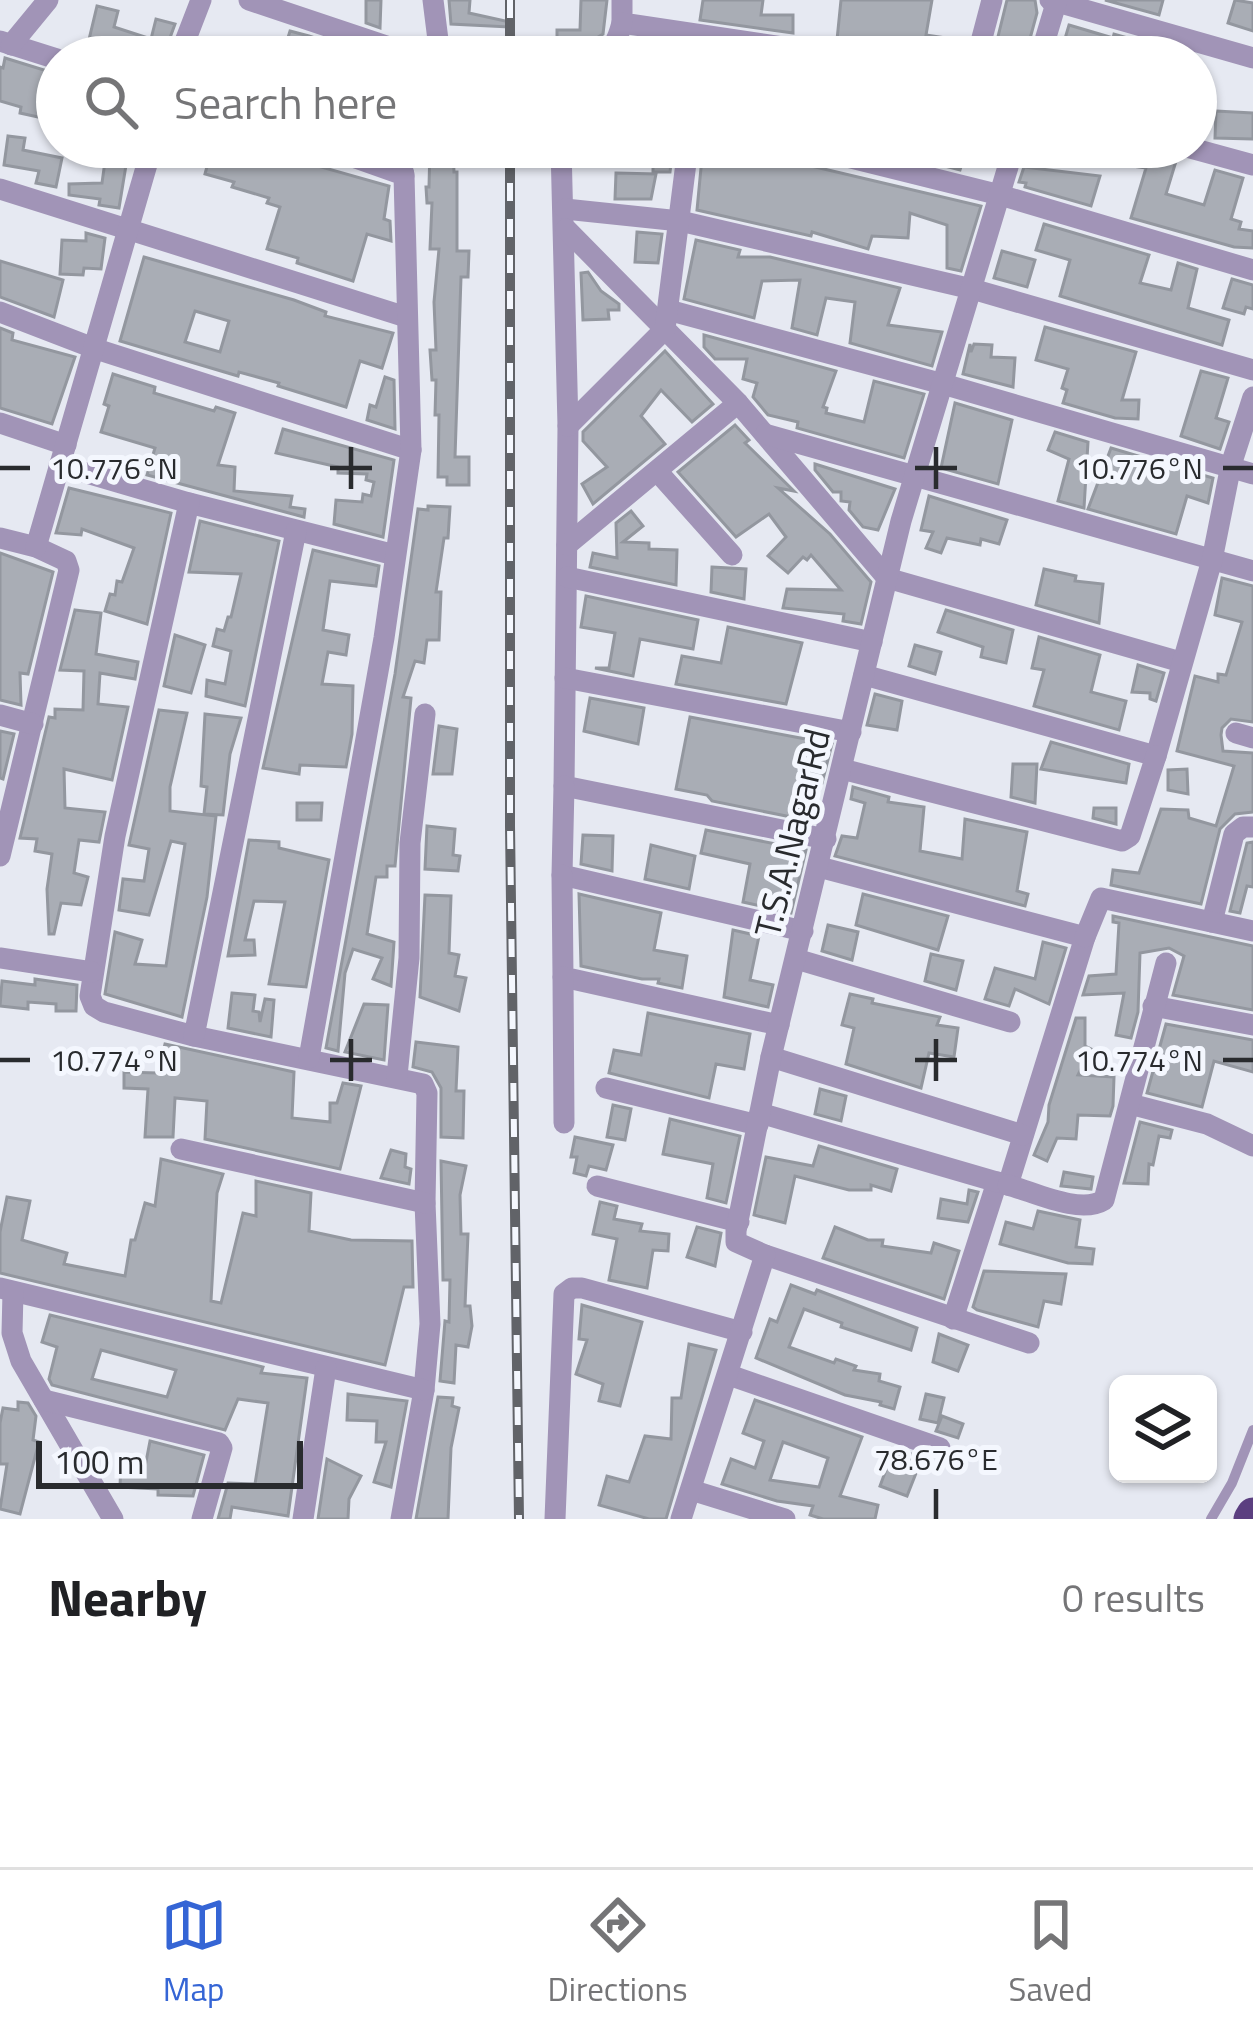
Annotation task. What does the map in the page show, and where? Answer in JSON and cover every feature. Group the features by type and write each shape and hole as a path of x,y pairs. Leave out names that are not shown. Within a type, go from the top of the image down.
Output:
{"street":[{"path":"36,52 6,43 48,0"},
{"path":"187,36 201,0"},
{"path":"249,0 354,36"},
{"path":"433,0 437,36"},
{"path":"982,36 992,0"},
{"path":"1045,36 1054,1 1176,36"},
{"path":"622,11 678,36"},
{"path":"1217,48 1253,58"},
{"path":"1217,155 1253,165"},
{"path":"36,547 147,168"},
{"path":"384,168 404,175"},
{"path":"309,1058 411,449 402,168"},
{"path":"562,168 568,426 564,1123"},
{"path":"568,426 666,320 686,168"},
{"path":"891,168 1253,269"},
{"name":"T.S.A.NagarRd","path":"739,1222 771,1057 887,578 1008,168"},
{"path":"0,189 406,316"},
{"path":"566,219 680,221 972,290 1253,370"},
{"path":"566,219 666,320 887,578 1181,662"},
{"path":"0,312 96,349 411,449"},
{"path":"666,320 943,383 1242,470"},
{"path":"842,769 1122,841 1130,836 1242,470 1253,397"},
{"path":"567,545 738,403"},
{"path":"0,423 63,455 189,503 395,555"},
{"path":"764,434 1253,572"},
{"path":"657,471 733,555"},
{"path":"189,503 115,836 90,996 104,1012 194,1036 423,1084 427,1093 430,1324 424,1390 401,1519"},
{"path":"194,1036 296,531"},
{"path":"0,538 36,547 66,561 69,570 0,856"},
{"path":"567,577 872,643"},
{"path":"864,675 1156,756"},
{"path":"565,678 851,732"},
{"path":"398,1076 409,958 410,843 424,714"},
{"path":"0,715 33,724"},
{"path":"564,786 826,839"},
{"path":"1212,922 1234,834 1243,826 1253,827"},
{"path":"819,867 1084,937"},
{"path":"562,875 803,931"},
{"path":"953,1319 1023,1135 1084,937 1101,898 1253,931"},
{"path":"0,958 92,972"},
{"path":"796,959 1010,1022"},
{"path":"606,1088 759,1119 1094,1206 1104,1200 1166,963"},
{"path":"563,977 779,1025"},
{"path":"1153,1006 1253,1024"},
{"path":"771,1057 1023,1135"},
{"path":"1130,1104 1208,1124 1253,1146"},
{"path":"182,1149 425,1203"},
{"path":"597,1186 739,1222 736,1242 765,1255 1029,1343"},
{"path":"682,1519 765,1255"},
{"path":"755,1288 797,1266"},
{"path":"555,1519 564,1294 582,1288 742,1332"},
{"path":"113,1519 14,1346 6,1290 424,1390"},
{"path":"303,1519 326,1368"},
{"path":"729,1375 940,1448"},
{"path":"44,1400 219,1443 217,1472 202,1519"},
{"path":"691,1490 785,1519"}],"lane":[{"path":"1211,1519 1232,1483 1253,1430"}],"building":[{"path":"366,0 381,0 380,28 366,23"},
{"path":"449,0 470,0 469,13 510,22 509,27 451,24"},
{"path":"581,0 607,0 603,34 557,36 557,30 580,30"},
{"path":"703,0 763,0 761,15 793,15 793,33 700,20"},
{"path":"841,0 932,0 926,35 933,36 837,36"},
{"path":"1007,0 1035,0 1031,36 998,36"},
{"path":"1105,0 1163,0 1159,15"},
{"path":"1235,0 1253,3 1253,31 1228,23"},
{"path":"97,6 118,11 114,27 142,36 90,36"},
{"path":"156,19 175,24 171,36 152,36"},
{"path":"1069,25 1106,36 1066,36"},
{"path":"5,58 36,68 36,117 0,101"},
{"path":"1217,111 1253,113 1253,139 1217,138"},
{"path":"8,136 25,138 23,150 36,153 36,168 60,168 56,187 36,183 39,171 4,165"},
{"path":"104,168 126,168 119,208 99,205 100,199 69,195 69,184 102,183"},
{"path":"207,168 325,168 389,186 384,219 390,221 391,241 367,234 353,281 297,263 298,258 267,249 280,207 267,203 269,198 232,187 234,182 205,174"},
{"path":"429,168 457,172 457,251 469,251 468,277 461,277 455,457 469,457 469,485 447,485 447,477 438,477 439,415 435,415 436,380 432,380 430,350 436,350 439,249 430,249"},
{"path":"701,168 820,168 981,206 961,271 947,268 947,225 910,213 908,238 872,236 868,249 812,232 811,236 697,210"},
{"path":"1024,168 1100,176 1091,206 1019,182"},
{"path":"1146,168 1174,168 1166,194 1204,205 1215,170 1243,178 1231,219 1241,222 1239,229 1253,231 1253,248 1234,247 1131,218"},
{"path":"616,173 656,174 651,199 615,199"},
{"path":"1044,224 1149,255 1140,283 1171,290 1178,263 1197,269 1188,308 1229,320 1222,345 1060,296 1070,260 1036,250"},
{"path":"637,232 662,234 658,263 635,262"},
{"path":"86,233 105,238 101,269 84,268 83,275 60,274 62,240 86,241"},
{"path":"696,240 740,250 738,257 770,257 900,288 888,325 942,332 932,366 850,343 855,302 826,298 817,335 792,328 800,280 762,281 754,318 684,299"},
{"path":"1002,251 1035,260 1027,287 994,278"},
{"path":"144,257 393,333 382,368 360,361 346,407 279,383 239,372 238,376 120,341","holes":["195,311 229,321 220,352 185,342"]},
{"path":"0,261 63,280 54,317 0,297"},
{"path":"588,272 601,291 619,304 619,310 608,310 609,319 583,320 581,273"},
{"path":"1232,279 1253,285 1253,309 1246,307 1244,314 1223,308"},
{"path":"1045,327 1136,352 1122,400 1139,400 1138,419 1115,418 1063,403 1068,369 1036,360"},
{"path":"0,328 13,333 12,340 75,357 52,424 0,408"},
{"path":"704,335 836,371 823,407 826,413 864,422 874,381 924,394 904,458 797,428 798,422 768,415 753,397 757,383 743,379 747,359 715,359 704,347"},
{"path":"970,344 971,352 974,344 992,345 991,357 1015,358 1013,387 963,374"},
{"path":"665,351 713,404 692,422 661,390 641,416 665,444 593,504 582,484 607,467 583,441 583,432"},
{"path":"1201,371 1228,378 1216,418 1229,422 1220,449 1181,436"},
{"path":"113,374 155,387 154,393 235,413 218,465 235,467 234,491 292,496 290,507 305,509 304,517 147,475 155,448 101,432"},
{"path":"385,377 394,380 395,429 367,420"},
{"path":"955,403 1012,420 998,484 941,468"},
{"path":"735,425 749,440 745,443 794,491 778,488 830,534 871,582 861,624 843,621 844,614 783,608 787,589 841,590 811,555 788,573 768,556 786,537 769,514 736,537 678,472"},
{"path":"283,429 394,460 383,537 334,524 336,500 362,502 363,494 371,496 374,482 366,480 367,474 338,473 338,467 276,453"},
{"path":"1055,432 1088,442 1084,508 1058,501 1069,459 1048,450"},
{"path":"1111,448 1213,478 1208,503 1187,496 1176,534 1088,509"},
{"path":"815,464 895,489 878,530 863,527 849,510 850,502 841,501 841,492 833,492"},
{"path":"69,488 171,513 147,624 105,611 134,548 82,529 81,535 56,533"},
{"path":"929,496 1007,520 999,544 947,538 941,553 926,548 933,532 921,530"},
{"path":"428,506 450,507 436,592 441,592 439,640 427,640 424,663 415,661 403,697 411,698 395,866 387,866 387,877 376,877 367,934 394,942 391,986 373,979 382,958 353,949 345,973 338,1051 326,1048 395,674 418,509 428,510"},
{"path":"631,511 643,526 623,542 677,550 676,585 590,567 593,553 617,558 616,523"},
{"path":"200,521 279,541 245,706 206,696 207,680 225,684 231,651 213,646 217,629 224,631 231,617 241,574 189,572"},
{"path":"313,550 379,566 376,586 330,581 323,630 349,635 346,655 328,652 322,684 353,686 346,767 300,765 299,774 263,768"},
{"path":"0,553 53,572 28,674 20,673 21,705 0,700"},
{"path":"712,567 746,569 744,599 711,592"},
{"path":"1044,569 1076,576 1075,581 1103,584 1099,623 1036,605"},
{"path":"1222,578 1253,586 1253,722 1231,719 1221,735 1223,751 1253,753 1253,812 1235,814 1220,829 1201,904 1111,885 1113,870 1139,873 1161,809 1188,810 1189,818 1216,826 1234,766 1177,751 1195,676 1218,682 1218,674 1226,675 1242,622 1215,615"},
{"path":"586,596 698,620 693,649 640,639 633,676 595,668 609,668 615,633 581,627"},
{"path":"75,610 101,613 96,654 138,662 135,679 100,673 98,704 128,707 112,780 64,769 65,808 105,812 99,842 79,840 74,873 88,877 81,905 61,903 54,934 49,934 47,889 52,854 35,851 37,839 20,838 49,717 55,718 55,709 83,710 84,671 60,670"},
{"path":"946,610 1013,630 1006,663 981,657 983,647 938,632"},
{"path":"728,627 802,643 786,704 676,684 682,656 721,663"},
{"path":"175,635 205,645 191,693 164,686"},
{"path":"1039,637 1100,655 1091,692 1126,701 1119,730 1034,706 1044,670 1032,668"},
{"path":"915,645 941,652 935,674 909,666"},
{"path":"1138,665 1164,673 1156,701 1150,693 1132,692"},
{"path":"875,694 902,701 897,730 867,725"},
{"path":"590,698 644,708 638,744 584,731"},
{"path":"159,710 187,713 170,787 170,811 216,816 207,897 182,1017 105,994 115,932 142,940 135,964 166,966 185,844 171,841 149,915 119,910 123,879 144,881 149,849 129,845"},
{"path":"205,714 241,718 230,754 223,815 204,814"},
{"path":"690,717 832,744 822,783 803,780 796,818 676,789"},
{"path":"439,726 457,729 452,774 433,774"},
{"path":"0,731 14,734 3,779 0,778"},
{"path":"1051,742 1129,764 1126,783 1041,769"},
{"path":"1013,764 1037,764 1035,803 1011,797"},
{"path":"1187,769 1188,794 1168,790 1168,770"},
{"path":"853,787 889,797 888,802 924,807 920,851 962,859 965,819 1027,832 1017,891 1028,894 1025,906 835,856 842,836 857,838 865,803 851,799"},
{"path":"297,803 322,803 321,820 297,820"},
{"path":"1094,808 1116,808 1116,824 1093,818"},
{"path":"427,826 455,829 453,855 460,856 458,871 425,869"},
{"path":"706,830 806,850 791,913 743,902 750,864 701,853"},
{"path":"583,835 613,836 612,871 581,864"},
{"path":"249,840 279,842 279,848 329,860 306,987 269,984 285,902 254,901 245,940 254,940 255,955 228,956"},
{"path":"1253,842 1253,887 1247,886 1240,913 1230,911 1247,843"},
{"path":"651,845 695,856 689,889 645,879"},
{"path":"579,894 661,913 654,950 687,956 682,988 658,983 659,979 581,966"},
{"path":"863,894 948,916 938,950 856,925"},
{"path":"425,895 451,896 449,953 459,955 455,976 466,978 459,1011 420,997"},
{"path":"1113,916 1253,946 1253,1010 1173,995 1184,956 1169,948 1140,953 1138,1012 1131,1038 1116,1035 1124,993 1083,995 1089,976 1116,974 1119,923 1113,922"},
{"path":"828,925 858,932 852,960 822,951"},
{"path":"733,930 759,936 750,980 773,985 768,1007 724,997"},
{"path":"1043,942 1066,948 1049,1004 1015,989 1009,1006 985,999 995,968 1035,979"},
{"path":"931,954 963,961 956,990 925,981"},
{"path":"35,979 77,985 76,1011 56,1011 56,1004 28,1002 28,1009 0,1006 2,981 35,985"},
{"path":"232,993 255,995 253,1011 259,1012 260,1022 265,999 274,1000 271,1037 228,1028"},
{"path":"850,994 940,1017 937,1025 958,1028 954,1057 929,1053 921,1088 846,1064 854,1028 842,1025"},
{"path":"364,1004 388,1005 384,1060 345,1052"},
{"path":"648,1013 750,1034 744,1069 716,1064 709,1098 609,1073 614,1050 641,1055"},
{"path":"1076,1018 1085,1018 1085,1046 1091,1049 1078,1075 1114,1077 1113,1106 1110,1116 1078,1115 1076,1139 1057,1138 1047,1161 1034,1155 1048,1122"},
{"path":"1166,1024 1253,1040 1253,1072 1214,1061 1202,1107 1147,1093"},
{"path":"416,1042 458,1047 456,1091 464,1091 463,1138 441,1137 441,1088 432,1072 413,1067"},
{"path":"165,1044 294,1072 292,1118 330,1122 330,1103 337,1103 343,1083 361,1086 340,1169 205,1139 207,1101 175,1098 173,1137 145,1137 148,1089 124,1088 124,1072 158,1073"},
{"path":"820,1089 846,1096 841,1121 815,1114"},
{"path":"613,1105 631,1109 625,1140 607,1137"},
{"path":"670,1119 740,1136 726,1203 707,1198 713,1164 663,1154"},
{"path":"1140,1122 1172,1130 1170,1138 1159,1136 1148,1184 1124,1183"},
{"path":"575,1137 613,1145 606,1170 589,1166 586,1176 574,1173"},
{"path":"819,1146 897,1169 891,1191 871,1185 871,1190 849,1190 795,1176 785,1223 754,1215 766,1157 813,1166"},
{"path":"391,1150 406,1154 409,1184 381,1178"},
{"path":"161,1159 223,1174 217,1193 211,1301 221,1303 243,1213 256,1216 256,1181 311,1193 309,1231 351,1240 412,1241 413,1287 404,1287 385,1365 0,1273 0,1232 7,1197 30,1201 22,1240 67,1253 64,1264 125,1276 131,1240 135,1240 145,1203 155,1206"},
{"path":"441,1161 466,1166 460,1195 461,1234 468,1234 465,1306 470,1306 472,1326 468,1347 456,1345 454,1383 440,1381 450,1280 443,1280"},
{"path":"1064,1172 1093,1177 1091,1189 1061,1186"},
{"path":"969,1190 978,1192 968,1222 938,1218 941,1199 967,1204"},
{"path":"600,1202 617,1206 614,1219 642,1224 640,1231 669,1234 668,1251 653,1250 647,1288 609,1280 617,1239 593,1234"},
{"path":"1038,1211 1080,1220 1076,1247 1094,1249 1092,1264 1068,1263 1000,1244 1006,1222 1033,1229"},
{"path":"697,1227 721,1233 715,1266 687,1257"},
{"path":"835,1227 868,1240 883,1240 882,1246 931,1253 934,1243 959,1251 944,1299 823,1258"},
{"path":"984,1271 1066,1274 1061,1304 1044,1301 1038,1327 977,1310 973,1307"},
{"path":"791,1285 815,1294 817,1290 917,1328 911,1350 804,1309 789,1347 880,1374 879,1381 900,1387 894,1409 845,1395 756,1358 770,1319 777,1322"},
{"path":"582,1305 642,1322 620,1406 599,1401 603,1384 576,1374 587,1340 579,1339"},
{"path":"50,1315 263,1367 261,1373 307,1378 288,1516 232,1507 230,1519 218,1519 228,1483 255,1484 268,1403 238,1399 225,1430 52,1385 49,1379 57,1347 42,1342","holes":["101,1350 176,1370 167,1397 92,1379"]},
{"path":"939,1334 968,1345 958,1371 933,1362"},
{"path":"689,1344 716,1350 666,1519 599,1505 607,1476 629,1482 645,1436 671,1439 672,1398 681,1398"},
{"path":"348,1394 407,1401 391,1487 374,1482 386,1442 376,1442 377,1421 347,1420"},
{"path":"926,1394 944,1398 938,1423 920,1419"},
{"path":"438,1397 453,1398 452,1406 459,1408 451,1448 448,1519 416,1519"},
{"path":"755,1400 862,1437 840,1496 878,1505 875,1519 823,1519 810,1515 813,1506 722,1484 731,1459 755,1468 764,1441 743,1433","holes":["783,1442 828,1458 819,1487 770,1480"]},
{"path":"18,1402 28,1403 36,1416 33,1440 39,1442 20,1514 0,1509 7,1464 0,1464 0,1423 3,1408 18,1410"},
{"path":"942,1416 963,1424 958,1438 936,1431"},
{"path":"150,1441 204,1455 193,1496 120,1487 121,1461 146,1462"},
{"path":"894,1448 922,1458 907,1496 880,1486"},
{"path":"327,1459 361,1476 349,1499 348,1519 318,1519"}],"railway":[{"path":"510,0 510,36"},
{"path":"510,168 510,826 519,1519"}]}
